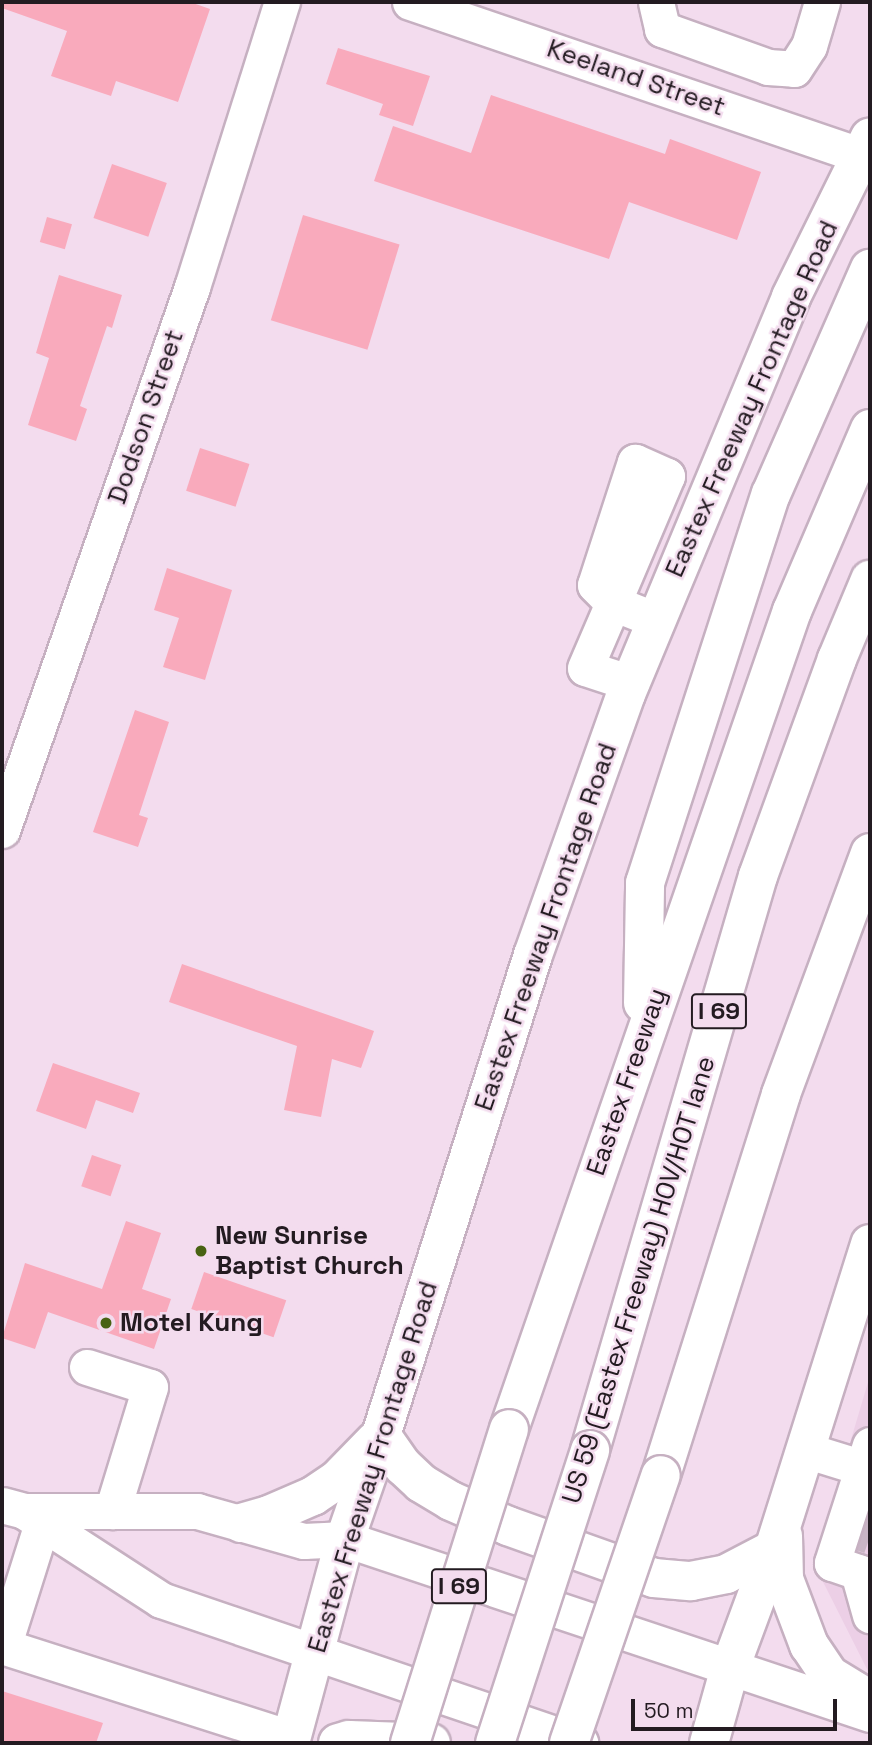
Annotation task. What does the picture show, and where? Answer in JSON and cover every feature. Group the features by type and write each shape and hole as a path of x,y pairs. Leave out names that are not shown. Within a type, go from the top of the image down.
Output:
{"main road":[{"name":"Eastex Freeway Frontage Road","path":"291,1741 345,1539 381,1435 533,955 631,682 791,296 866,146"},
{"path":"642,1037 645,883 771,494 870,269"},
{"name":"Eastex Freeway","path":"410,1743 509,1429 642,1037 792,611 870,429"},
{"name":"US 59 (Eastex Freeway) HOV/HOT lane","path":"495,1743 590,1450 758,876 837,659 870,580"},
{"path":"569,1743 660,1475 781,1094 870,853"},
{"path":"709,1743 730,1668 778,1536 870,1244"},
{"path":"241,1523 269,1515 313,1496 338,1479 381,1435 403,1466 421,1483 451,1501 508,1526 654,1578 691,1581 726,1574 778,1536"},
{"path":"778,1536 784,1579 809,1645 829,1675 870,1700"},
{"path":"338,1743 349,1740 430,1743"}],"street":[{"name":"Dodson Street","path":"2,830 192,287 282,2"},
{"name":"Keeland Street","path":"410,2 707,102 866,146"},
{"path":"656,2 662,29 768,67 794,69 809,46 822,2"},
{"path":"707,102 725,52"},
{"path":"631,682 585,668 613,603 656,620"},
{"path":"87,1367 150,1387 112,1511"},
{"path":"805,1450 866,1465 849,1528 832,1563 864,1574 870,1615"},
{"path":"23,1513 197,1511 304,1541 345,1539 870,1714"},
{"path":"23,1513 3,1646 291,1741"},
{"path":"23,1513 161,1600 580,1743"}],"shaded area":[{"path":"870,1379 870,1675 814,1564"}],"building":[{"path":"2,2 190,2 210,9 178,102 116,81 111,96 51,76 67,31 2,8"},
{"path":"338,48 430,76 413,126 379,115 383,104 326,84"},
{"path":"491,95 665,154 670,139 761,172 737,240 629,202 609,259 374,181 393,126 471,153"},
{"path":"112,164 167,183 148,237 93,218"},
{"path":"303,215 400,245 367,350 271,320"},
{"path":"47,217 72,224 65,249 40,242"},
{"path":"59,275 122,295 112,328 107,326 80,406 87,409 76,441 28,425 49,358 36,353"},
{"path":"200,448 249,464 236,507 186,491"},
{"path":"167,568 232,590 205,680 163,667 179,618 154,610"},
{"path":"135,710 169,722 139,815 148,818 138,847 93,832"},
{"path":"182,964 374,1031 361,1068 332,1059 321,1117 284,1110 297,1046 169,1002"},
{"path":"53,1063 140,1093 133,1113 96,1100 86,1129 36,1111"},
{"path":"92,1155 121,1165 111,1196 81,1186"},
{"path":"126,1221 161,1233 142,1289 171,1299 154,1349 48,1312 35,1349 2,1338 25,1263 102,1289"},
{"path":"204,1272 286,1300 274,1337 191,1309"},
{"path":"2,1691 103,1723 96,1743 2,1743"}],"tunnel":[{"path":"853,1530 870,1536"}],"place":[{"name":"New Sunrise Baptist Church","path":"201,1251"},
{"name":"Motel Kung","path":"106,1323"}]}
